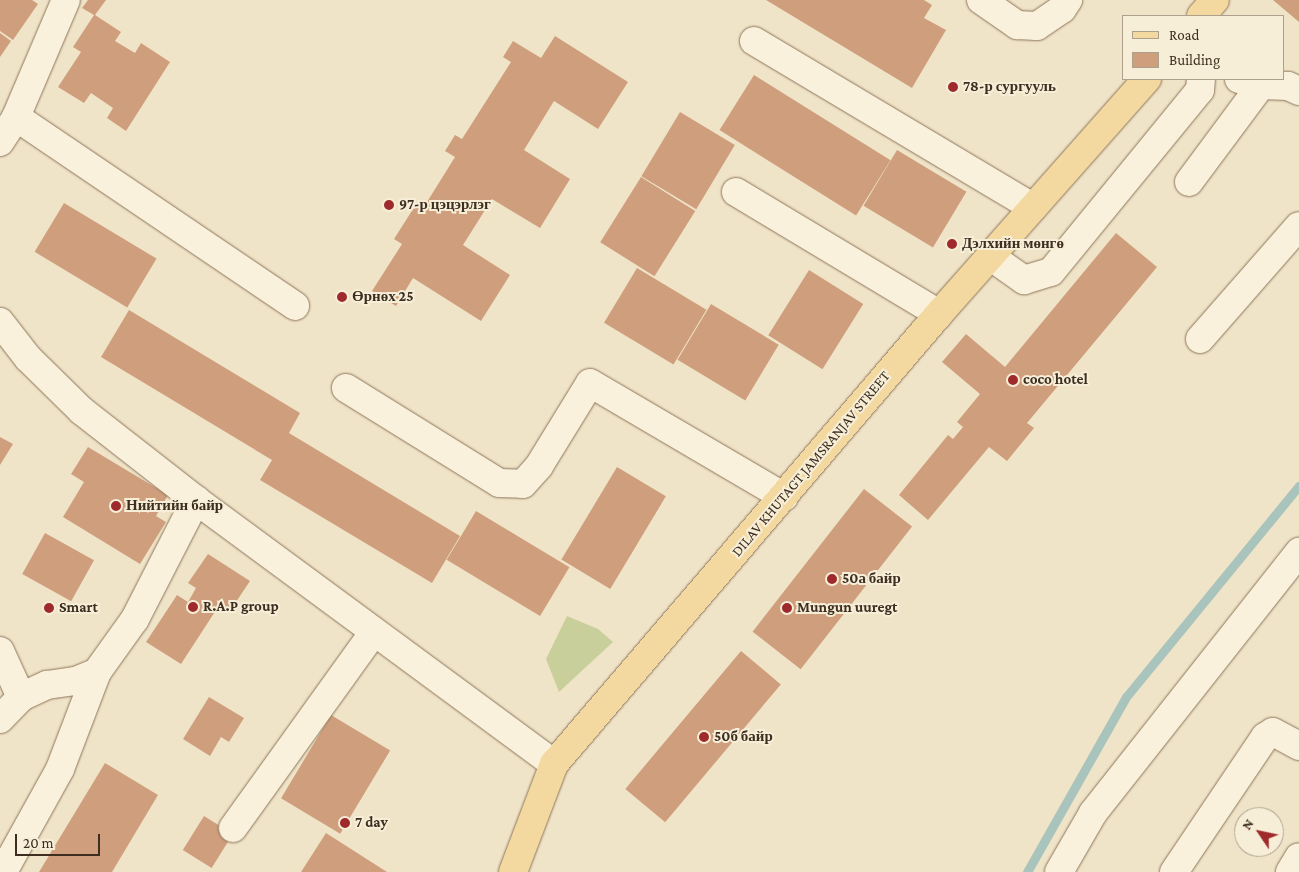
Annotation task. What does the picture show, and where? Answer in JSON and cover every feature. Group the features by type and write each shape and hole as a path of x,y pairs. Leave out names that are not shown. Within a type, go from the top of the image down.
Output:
{"main road":[{"path":"1202,15 1215,0"},
{"name":"DILAV KHUTAGT JAMSRANJAV STREET","path":"513,872 554,764 939,314 1145,80"}],"street":[{"path":"0,142 16,117 65,0"},
{"path":"981,0 1017,25 1037,26 1062,9 1068,0"},
{"path":"754,41 1033,207"},
{"path":"990,256 1024,280 1051,272 1200,90 1201,80"},
{"path":"1189,182 1250,82 1288,86 1299,91"},
{"path":"16,117 295,306"},
{"path":"736,192 939,314"},
{"path":"1200,339 1299,226"},
{"path":"0,322 28,358 82,411 196,500 554,764"},
{"path":"346,388 500,482 523,484 539,466 590,384 784,497"},
{"path":"3,872 60,769 97,672 135,619 196,500"},
{"path":"1060,872 1093,813 1299,552"},
{"path":"233,828 374,632"},
{"path":"0,651 21,696"},
{"path":"0,719 21,696 97,672"},
{"path":"1174,872 1265,737 1273,732 1299,746"},
{"path":"1290,872 1299,857"}],"green space":[{"path":"567,616 598,629 613,642 559,692 546,659"}],"building":[{"path":"0,0 32,0 38,4 13,40 0,31"},
{"path":"88,0 106,0 95,15 121,32 115,41 135,53 141,43 170,62 126,131 107,118 113,108 91,93 84,103 58,87 81,52 73,47 94,15 82,8"},
{"path":"766,0 924,0 932,5 924,18 946,30 912,88"},
{"path":"1273,0 1299,0 1299,22"},
{"path":"0,33 11,41 0,57"},
{"path":"555,36 628,82 598,129 554,101 524,150 570,179 540,228 492,199 463,245 510,275 481,321 413,278 396,306 372,291 402,244 394,239 415,206 422,210 455,157 445,151 455,135 462,139 511,62 503,57 513,41 541,58"},
{"path":"754,75 891,160 856,215 720,130"},
{"path":"680,112 735,145 696,209 641,176"},
{"path":"897,150 966,192 933,247 864,206"},
{"path":"641,177 695,211 654,276 600,242"},
{"path":"64,203 157,259 127,307 35,252"},
{"name":"coco hotel","path":"1116,233 1157,267 1027,423 1034,428 1007,461 989,447 928,520 899,495 948,435 953,439 963,427 957,422 980,394 942,362 966,334 1005,367"},
{"path":"637,268 706,310 673,365 604,323"},
{"path":"809,270 863,304 822,369 768,335"},
{"path":"711,304 779,345 745,400 678,360"},
{"path":"129,310 300,413 289,433 460,536 432,583 260,480 272,460 101,357"},
{"path":"0,437 13,444 0,465"},
{"name":"Нийтийн байр","path":"88,447 168,495 156,516 166,522 140,564 63,517 84,482 71,474"},
{"path":"617,467 666,496 610,589 561,560"},
{"name":"50а байр","path":"864,489 912,527 801,669 753,632"},
{"path":"476,511 569,567 540,616 447,560"},
{"path":"45,533 94,560 71,601 22,574"},
{"name":"R.A.P group","path":"208,554 250,581 230,611 220,604 181,664 146,642 177,595 188,602 196,588 188,583"},
{"name":"50б байр","path":"741,651 781,684 665,822 625,789"},
{"path":"209,697 244,718 229,742 221,737 210,756 183,739"},
{"path":"331,715 390,751 340,834 281,798"},
{"path":"105,763 158,795 112,872 39,872"},
{"path":"204,816 233,834 212,868 183,850"},
{"path":"326,833 387,872 301,872"}],"waterway":[{"path":"1027,872 1126,697 1299,486"}],"place":[{"name":"78-р сургууль","path":"953,87"},
{"name":"97-р цэцэрлэг","path":"389,205"},
{"name":"Дэлхийн мөнгө","path":"952,244"},
{"name":"Өрнөх 25","path":"342,297"},
{"name":"coco hotel","path":"1013,380"},
{"name":"Нийтийн байр","path":"116,506"},
{"name":"50а байр","path":"832,579"},
{"name":"R.A.P group","path":"193,607"},
{"name":"Smart","path":"49,608"},
{"name":"Mungun uuregt","path":"787,608"},
{"name":"50б байр","path":"704,737"},
{"name":"7 day","path":"345,823"}]}
